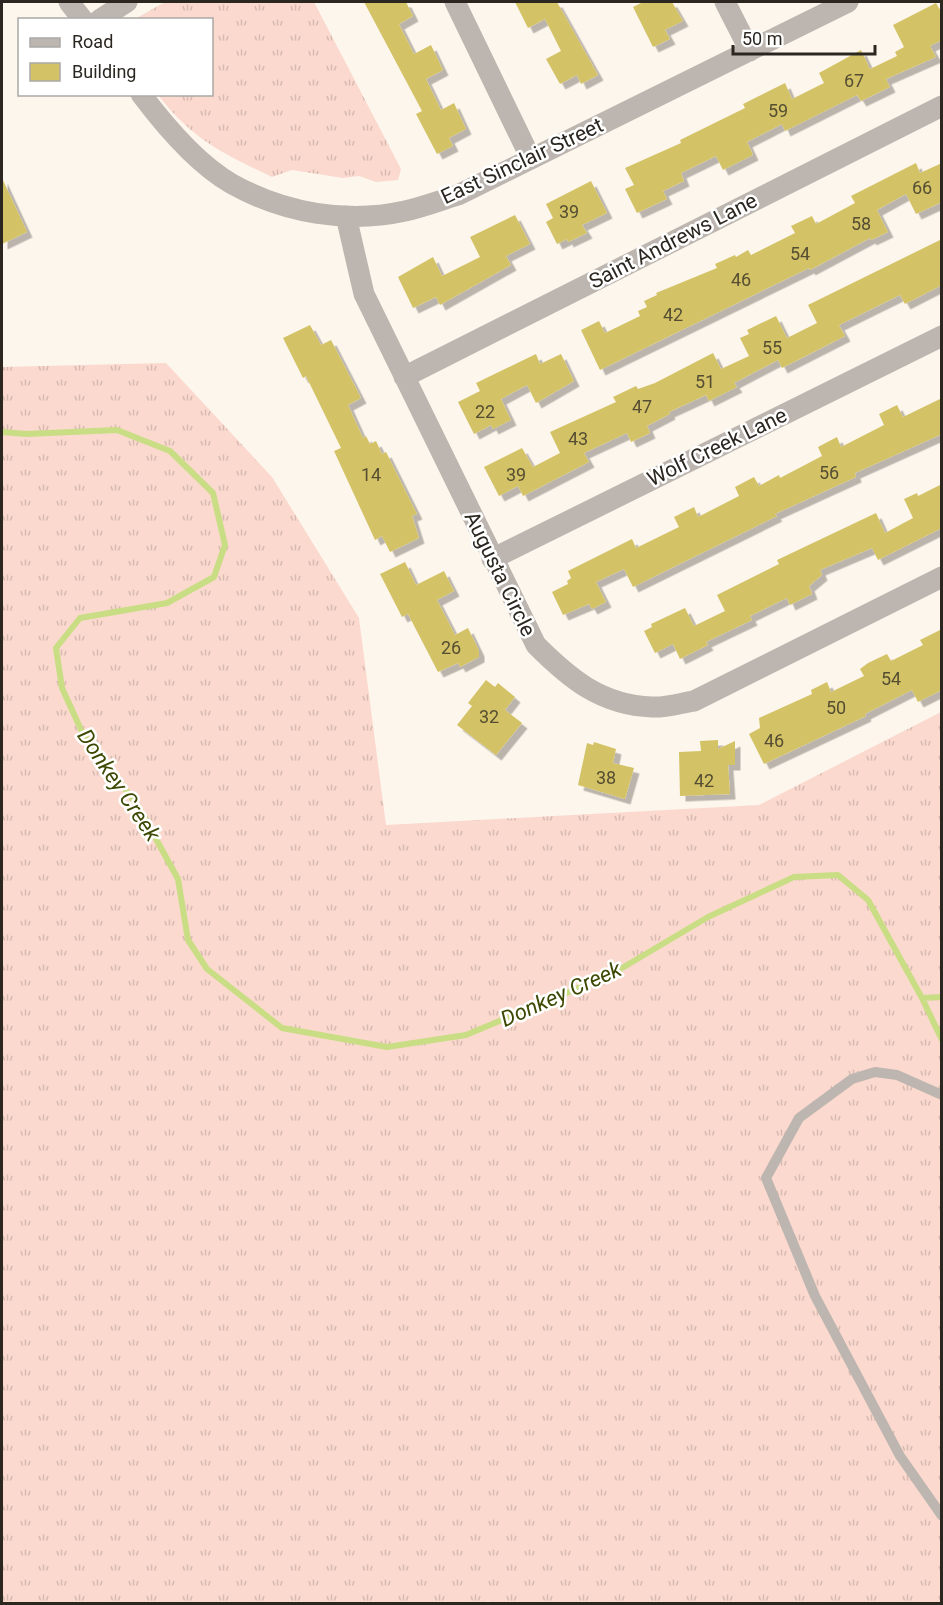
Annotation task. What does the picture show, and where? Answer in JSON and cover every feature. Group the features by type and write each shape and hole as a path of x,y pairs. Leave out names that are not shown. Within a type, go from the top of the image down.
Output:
{"street":[{"path":"69,2 81,18"},
{"path":"102,18 127,2"},
{"path":"455,2 531,159"},
{"path":"725,2 750,51"},
{"name":"East Sinclair Street","path":"143,96 180,141 231,183 292,210 346,216 404,211 458,195 848,2"},
{"name":"Saint Andrews Lane","path":"404,376 942,106"},
{"name":"Augusta Circle","path":"346,216 364,294 536,645 568,678 606,698 653,707 694,700 942,577"},
{"name":"Wolf Creek Lane","path":"492,559 942,336"}],"lane":[{"path":"942,1095 897,1075 875,1072 852,1079 799,1118 766,1178 815,1296 900,1456 942,1516"}],"green space":[{"path":"165,2 314,2 401,169 398,180 376,182 359,176 343,178 292,170 272,177 209,144 183,123 159,96 213,96 213,18 137,18"},
{"path":"166,363 272,477 359,618 386,825 759,805 941,712 941,1603 490,1604 489,1601 479,1604 2,1603 2,367"}],"building":[{"path":"364,2 406,2 413,16 399,24 414,54 431,45 443,70 426,79 441,110 454,103 466,129 449,138 453,146 437,154 416,114 422,111"},
{"path":"515,2 557,2 598,75 581,84 577,75 560,84 546,59 561,51 545,19 528,28"},
{"path":"643,2 672,2 683,21 665,30 670,39 653,47 633,7"},
{"path":"936,3 942,13 942,40 930,46 936,57 886,79 890,87 861,101 857,95 785,131 782,124 747,142 753,155 723,170 716,156 681,173 684,181 663,191 667,199 637,213 625,189 634,185 625,168 681,143 680,140 745,108 743,104 785,83 792,99 824,83 819,73 861,50 870,69 897,56 895,52 904,47 893,25"},
{"path":"916,163 920,173 942,163 942,202 916,214 906,194 877,210 888,232 871,240 870,238 810,270 809,268 600,370 581,330 599,321 605,333 640,316 638,311 647,307 644,301 657,295 656,293 717,268 715,264 735,255 736,257 748,250 751,255 795,233 791,226 812,216 816,224 855,203 851,196"},
{"path":"2,178 27,232 2,244"},
{"path":"591,181 607,213 582,225 587,233 568,242 567,239 557,244 546,222 553,218 546,204"},
{"path":"515,215 530,244 506,256 511,265 440,305 436,297 413,308 398,277 433,257 442,276 480,257 470,237"},
{"path":"942,239 942,285 905,304 900,295 839,325 845,336 782,368 778,360 734,383 737,387 709,401 706,395 669,412 670,414 647,426 650,433 631,442 627,433 584,453 589,462 523,496 518,486 499,496 484,467 522,448 533,467 560,453 550,432 616,402 613,397 636,386 638,389 655,383 713,353 721,369 749,356 740,338 749,334 747,330 776,316 787,338 817,323 808,305"},
{"path":"310,325 321,345 331,340 361,398 348,405 363,438 366,436 370,444 376,441 382,454 386,452 417,514 412,516 419,538 390,552 382,536 375,540 334,451 341,448 306,376 303,378 283,338"},
{"path":"536,354 540,364 561,354 574,381 536,403 527,385 501,399 511,420 493,429 491,425 474,434 458,402 480,391 476,383"},
{"path":"942,398 942,434 855,473 856,477 775,514 777,516 633,587 624,569 596,582 606,602 592,609 589,604 563,615 552,592 568,584 567,581 571,578 568,571 632,539 636,548 679,527 674,517 694,507 698,517 739,496 735,487 754,477 759,486 779,475 780,478 822,456 818,447 837,437 841,447 884,425 879,414 897,405 903,417"},
{"path":"942,484 942,528 878,560 872,548 820,570 822,575 809,586 812,594 790,605 787,598 750,616 752,620 706,642 708,645 680,659 673,644 655,653 644,631 652,627 651,624 685,608 694,626 725,611 717,595 779,564 777,560 876,513 885,533 913,518 904,499 917,493 918,496"},
{"path":"405,562 416,585 444,571 454,591 437,600 455,635 468,628 479,651 479,657 460,667 458,663 438,672 408,614 402,617 380,574"},
{"path":"942,629 942,690 918,702 912,690 865,714 866,716 764,764 749,734 760,728 759,718 812,694 811,690 827,682 831,692 864,676 860,669 868,663 887,654 891,661 923,645 920,640"},
{"path":"486,680 495,687 498,683 515,697 505,710 522,723 496,755 457,725 472,706 468,703"},
{"path":"718,740 718,749 735,741 735,765 728,765 730,794 680,796 679,752 701,751 700,741"},
{"path":"594,742 616,749 613,763 634,768 625,799 578,785 587,743 593,745"}],"waterway":[{"name":"Donkey Creek","path":"2,432 26,434 117,430 170,451 213,493 225,545 214,577 167,603 80,618 56,648 62,688 83,734 138,806 178,879 188,940 207,969 282,1028 387,1047 466,1035 612,974 708,917 794,877 838,875 868,900 922,998 942,997"},
{"name":"Donkey Creek","path":"922,998 942,1040"}]}
